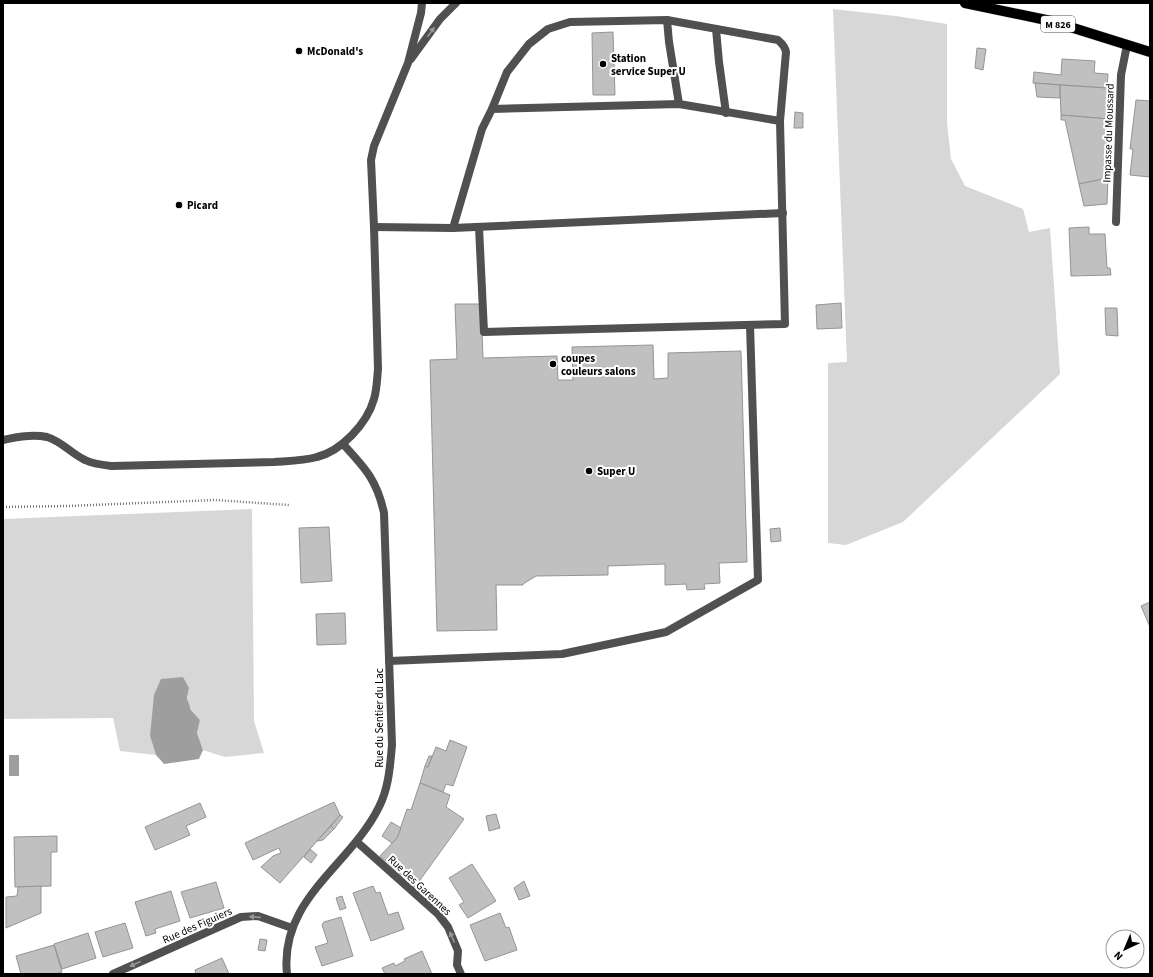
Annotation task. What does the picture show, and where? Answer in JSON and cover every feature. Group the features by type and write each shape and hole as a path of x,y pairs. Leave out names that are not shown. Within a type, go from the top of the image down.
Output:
{"main road":[{"name":"M 826","path":"965,3 1051,21 1150,52"}],"street":[{"path":"3,440 25,436 47,438 59,442 84,460 112,466 298,461 331,452 343,444 357,429 374,401 378,369 371,160 374,146 408,63 421,13 422,3"},
{"path":"408,63 440,19 456,3"},
{"path":"667,20 669,42 680,104"},
{"path":"453,228 482,129 507,72 529,44 548,30 570,22 667,20 778,40 785,48 786,52 780,121 785,324 484,332 479,227"},
{"path":"716,29 726,113"},
{"name":"Impasse du Moussard","path":"1116,222 1121,75 1127,45"},
{"path":"492,109 680,104 780,121"},
{"path":"374,227 453,228 783,213"},
{"path":"390,661 562,654 666,632 758,580 750,325"},
{"name":"Rue du Sentier du Lac","path":"287,974 287,947 292,928 299,911 308,897 368,826 379,807 386,790 390,773 392,745 384,513 380,496 373,480 343,444"},
{"name":"Rue des Garennes","path":"356,842 438,914 448,927 458,951 457,965 461,974"},
{"name":"Rue des Figuiers","path":"113,974 241,917 258,916 292,928"}],"path":[{"path":"3,507 215,500 289,505"}],"shaded area":[{"path":"833,9 896,16 947,24 947,123 951,159 965,186 1023,209 1029,232 1050,228 1060,374 903,522 846,545 828,543 828,363 847,362"},
{"path":"252,509 254,721 264,753 225,757 203,750 197,733 200,720 189,706 188,702 189,688 150,736 156,755 120,751 113,718 3,719 3,519"},
{"path":"183,677 189,688 187,698 191,710 200,720 197,733 203,750 199,759 164,764 156,755 150,736 154,695 161,679"},
{"path":"9,755 19,755 19,776 9,776"}],"building":[{"name":"Station service Super U","path":"613,32 615,95 593,95 592,33"},
{"path":"977,48 986,49 983,70 975,68"},
{"path":"1062,59 1095,61 1094,73 1108,74 1107,88 1033,83 1034,72 1061,75"},
{"path":"1035,83 1060,85 1060,98 1037,97"},
{"path":"1060,85 1107,88 1109,119 1061,115"},
{"path":"1136,100 1150,101 1150,177 1130,175 1133,149 1130,149"},
{"path":"795,112 803,113 803,128 794,128"},
{"path":"1061,115 1109,119 1108,178 1079,184 1065,120 1061,120"},
{"path":"1108,178 1107,204 1084,206 1079,184"},
{"path":"1089,227 1089,234 1105,234 1107,268 1110,268 1111,275 1071,276 1069,228"},
{"path":"841,303 842,328 817,329 816,305"},
{"name":"Super U","path":"455,304 481,304 483,358 557,356 558,380 573,380 572,347 653,345 654,379 668,378 668,353 741,351 747,562 719,563 720,583 704,584 705,589 687,590 686,584 665,585 665,564 608,566 608,575 536,576 523,585 496,585 497,630 437,631 430,360 457,359"},
{"path":"1105,308 1117,308 1118,336 1106,335"},
{"path":"329,527 332,581 301,583 299,528"},
{"path":"780,528 781,541 771,542 770,529"},
{"path":"1150,602 1150,627 1141,606"},
{"path":"345,613 346,644 317,645 316,614"},
{"path":"450,740 467,747 453,786 446,784 443,792 420,783 425,766 428,767 436,747 446,751"},
{"path":"429,756 432,756 428,767 425,766"},
{"path":"420,783 450,795 446,807 464,819 415,887 380,856 397,838 407,809 411,810"},
{"path":"334,802 340,815 280,883 261,867 273,856 281,853 279,848 253,860 245,843"},
{"path":"200,803 206,817 186,826 190,835 155,850 145,827"},
{"path":"496,814 500,828 489,831 486,816"},
{"path":"340,815 343,817 334,829 331,826"},
{"path":"391,822 401,828 397,838 392,843 382,836"},
{"path":"331,826 334,829 323,840 317,841"},
{"path":"57,836 57,852 51,852 51,886 15,887 14,837"},
{"path":"310,849 317,855 311,863 304,857"},
{"path":"472,864 496,901 468,918 459,905 464,902 449,878"},
{"path":"524,881 530,896 519,900 514,888"},
{"path":"216,882 224,908 190,918 181,892"},
{"path":"41,886 41,913 6,928 6,897 17,896 18,887"},
{"path":"373,886 376,893 380,892 388,915 398,912 404,929 371,941 353,893"},
{"path":"171,891 180,921 155,929 156,933 146,936 135,902"},
{"path":"342,896 346,908 340,910 336,898"},
{"path":"500,913 506,928 509,927 517,950 485,961 470,925"},
{"path":"341,917 353,956 322,966 315,947 328,943 322,925 324,922"},
{"path":"125,923 133,948 103,957 95,932"},
{"path":"88,933 96,958 62,969 54,944"},
{"path":"260,939 267,940 265,951 258,950"},
{"path":"54,945 62,972 54,974 21,974 16,956"},
{"path":"422,951 432,974 385,974 382,968 394,963 395,966 405,961 404,959"},
{"path":"222,958 229,974 196,974 195,970"}],"place":[{"name":"McDonald's","path":"299,51"},
{"name":"Station service Super U","path":"603,64"},
{"name":"Picard","path":"179,205"},
{"name":"coupes couleurs salons","path":"553,364"},
{"name":"Super U","path":"589,471"}]}
